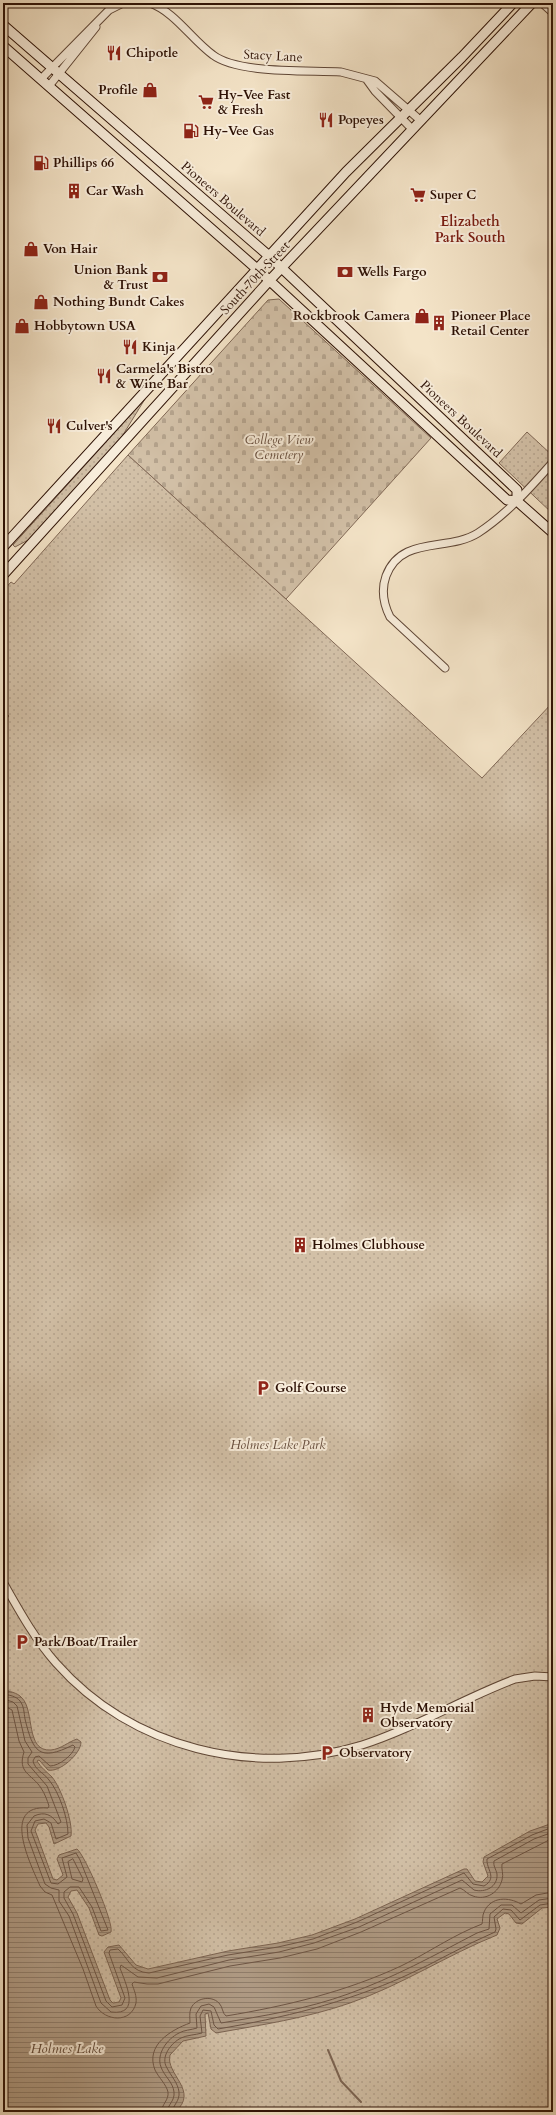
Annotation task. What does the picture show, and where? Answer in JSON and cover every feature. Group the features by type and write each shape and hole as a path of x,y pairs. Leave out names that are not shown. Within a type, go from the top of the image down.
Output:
{"main road":[{"name":"South 70th Street","path":"3,547 346,172 462,57 513,3"},
{"name":"South 70th Street","path":"3,575 281,268 532,3"},
{"name":"Pioneers Boulevard","path":"3,25 269,256 517,490 517,500"},
{"name":"Pioneers Boulevard","path":"3,46 257,269 507,500 517,500 553,533"}],"street":[{"path":"41,79 111,9 123,3"},
{"name":"Stacy Lane","path":"150,3 168,14 214,56 232,65 243,67 341,72 375,81 420,120"},
{"path":"542,3 553,13"},
{"path":"49,86 60,75 103,17"},
{"path":"367,80 375,91 412,129"},
{"path":"445,668 390,616 386,608 383,594 384,581 387,572 397,559 413,549 460,541 470,537 517,500 553,462"},
{"path":"3,1582 29,1627 47,1653 72,1680 102,1704 138,1728 161,1738 192,1748 226,1755 248,1758 285,1759 336,1752 379,1738 515,1679 535,1676 553,1677"}],"green space":[{"name":"College View Cemetery","path":"279,299 431,438 286,599 128,455 268,300"},
{"path":"145,399 121,438 30,539 15,547 13,545"},
{"path":"527,432 553,456 553,514 499,463"},
{"name":"Holmes Lake Park","path":"128,455 482,778 553,702 553,2112 3,2112 3,723 9,716 3,710 3,591 11,582 14,584"}],"water":[{"name":"Holmes Lake","path":"3,1689 20,1696 26,1704 37,1745 43,1749 51,1750 77,1739 81,1742 77,1752 69,1762 58,1769 48,1770 39,1760 37,1761 52,1777 59,1789 66,1805 70,1822 71,1836 54,1844 49,1827 46,1823 38,1824 35,1830 53,1879 57,1880 63,1875 57,1859 59,1855 77,1849 92,1876 104,1903 111,1926 111,1932 102,1936 99,1935 89,1908 77,1890 71,1891 68,1897 77,1913 110,2000 113,2003 119,2002 121,1998 104,1952 108,1947 119,1945 136,1965 148,1969 228,1951 278,1943 312,1935 355,1919 464,1869 467,1869 475,1881 482,1882 488,1876 483,1862 484,1857 530,1831 553,1823 553,1907 542,1908 522,1924 516,1923 509,1914 505,1913 497,1919 500,1928 497,1935 388,1988 334,2008 284,2021 216,2033 211,2029 208,2013 205,2014 206,2036 183,2041 170,2055 172,2069 183,2090 184,2097 182,2104 175,2112 3,2112"}],"waterway":[{"path":"328,2050 341,2081 361,2102"}],"place":[{"name":"Chipotle","path":"114,53"},
{"name":"Profile","path":"150,90"},
{"name":"Hy-Vee Fast & Fresh","path":"206,102"},
{"name":"Popeyes","path":"326,120"},
{"name":"Hy-Vee Gas","path":"191,131"},
{"name":"Phillips 66","path":"41,163"},
{"name":"Car Wash","path":"74,191"},
{"name":"Super C","path":"418,195"},
{"name":"Von Hair","path":"31,249"},
{"name":"Wells Fargo","path":"345,272"},
{"name":"Union Bank & Trust","path":"160,277"},
{"name":"Nothing Bundt Cakes","path":"41,302"},
{"name":"Rockbrook Camera","path":"422,316"},
{"name":"Pioneer Place Retail Center","path":"439,323"},
{"name":"Hobbytown USA","path":"22,326"},
{"name":"Kinja","path":"130,347"},
{"name":"Carmela's Bistro & Wine Bar","path":"104,376"},
{"name":"Culver's","path":"54,426"},
{"name":"Holmes Clubhouse","path":"300,1245"},
{"name":"Golf Course","path":"263,1388"},
{"name":"Park/Boat/Trailer","path":"22,1642"},
{"name":"Hyde Memorial Observatory","path":"368,1715"},
{"name":"Observatory","path":"327,1753"}],"district":[{"name":"Elizabeth Park South","path":"470,230"}]}
